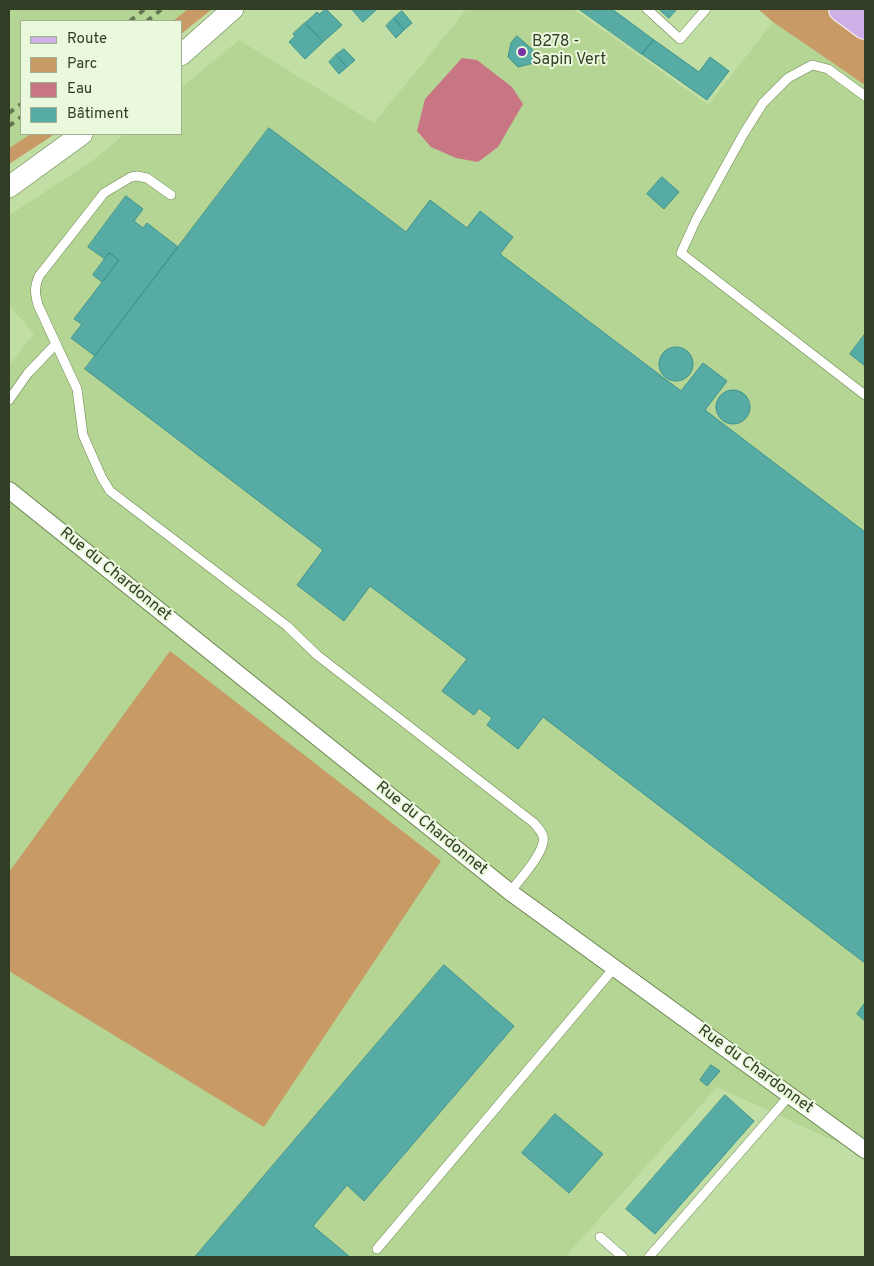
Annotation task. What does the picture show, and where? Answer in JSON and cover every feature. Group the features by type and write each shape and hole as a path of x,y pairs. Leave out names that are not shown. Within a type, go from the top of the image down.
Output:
{"main road":[{"path":"842,9 865,26"}],"street":[{"path":"182,54 233,9"},
{"path":"9,187 81,135"},
{"name":"Rue du Chardonnet","path":"10,493 510,892 865,1150"}],"lane":[{"path":"647,9 680,39 706,9"},
{"path":"865,96 828,69 812,65 788,78 763,103 744,133 696,220 681,253 865,395"},
{"path":"170,195 146,178 137,176 104,193 98,198 39,276 36,284 35,292 38,306 77,389 83,435 102,478 110,491 287,626 318,655 540,829 543,837 540,852 510,892"},
{"path":"9,400 28,373 56,344"},
{"path":"377,1249 614,968"},
{"path":"649,1257 790,1095"},
{"path":"600,1237 623,1257"}],"shaded area":[{"path":"9,9 188,9 174,20 20,20 20,135 29,135 9,148"},
{"path":"467,9 573,9 708,105 773,22 865,85 865,1155 717,1087 565,1257 9,1257 9,365 34,334 9,305 9,215 91,162 124,135 182,135 182,87 239,40 374,123"}],"green space":[{"path":"188,9 212,9 182,33 182,20 174,20"},
{"path":"758,9 865,9 865,85 773,22"},
{"path":"29,135 53,135 9,164 9,148"},
{"path":"170,651 441,861 264,1127 9,971 9,872"}],"water":[{"path":"462,58 477,60 512,87 523,104 498,147 478,162 456,158 431,147 417,131 425,99"}],"building":[{"path":"326,9 342,25 323,42 305,23 317,12 319,14"},
{"path":"352,9 377,9 363,22"},
{"path":"579,9 612,9 654,40 642,54"},
{"path":"659,9 677,9 669,18"},
{"path":"402,11 412,23 404,30 394,18"},
{"path":"394,18 404,30 396,38 386,26"},
{"path":"305,23 323,42 305,59 289,42 295,36 293,34"},
{"name":"B278 - Sapin Vert","path":"517,36 542,58 542,61 518,67 508,57 511,43"},
{"path":"654,40 699,72 710,57 729,71 707,100 642,54"},
{"path":"344,49 355,60 347,67 336,55"},
{"path":"336,55 347,67 339,74 329,62"},
{"path":"269,128 406,232 430,200 467,228 480,211 513,237 500,254 681,391 703,363 727,381 705,410 865,532 865,963 543,717 518,749 487,725 492,718 479,708 474,715 442,691 467,659 370,586 344,621 297,585 323,550 85,369"},
{"path":"662,177 679,192 664,209 647,194"},
{"path":"126,196 143,209 134,221 143,228 147,223 178,247 95,356 71,338 82,324 74,319 119,260 109,253 105,259 88,247"},
{"path":"109,253 119,260 102,282 93,275"},
{"path":"865,334 865,366 850,354"},
{"path":"676,347 683,348 688,352 692,357 692,371 688,376 683,380 676,381 669,380 664,376 660,371 659,364 660,357 664,352 669,348"},
{"path":"733,390 740,391 745,395 749,400 749,414 745,419 740,423 733,424 726,423 721,419 717,414 716,407 717,400 721,395 726,391"},
{"path":"444,965 514,1026 364,1201 347,1185 313,1226 350,1257 195,1257"},
{"path":"865,1003 865,1021 857,1014"},
{"path":"711,1065 720,1071 707,1086 700,1080"},
{"path":"725,1095 754,1121 655,1234 626,1209"},
{"path":"555,1114 603,1154 569,1193 522,1153"}],"railway":[{"path":"131,20 145,9"},
{"path":"148,20 162,9"},
{"path":"9,113 20,105"},
{"path":"9,126 20,118"}],"place":[{"name":"B278 - Sapin Vert","path":"522,52"}]}
